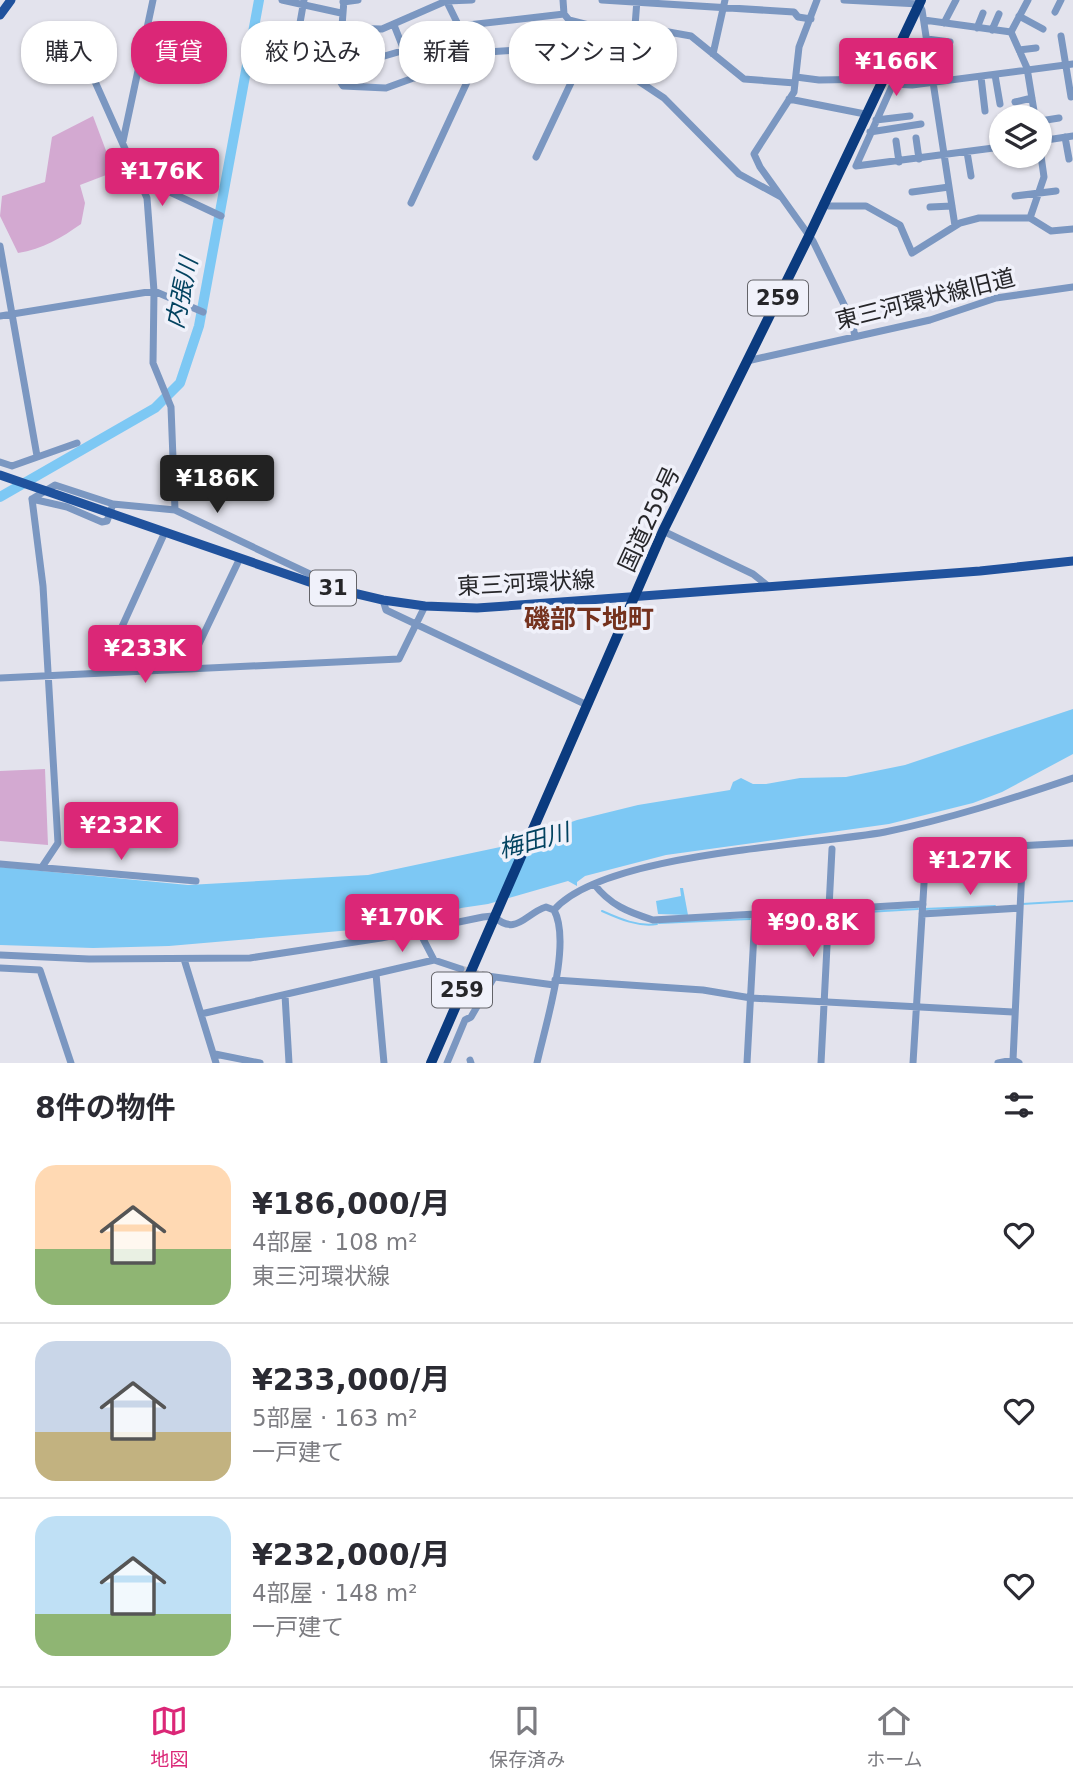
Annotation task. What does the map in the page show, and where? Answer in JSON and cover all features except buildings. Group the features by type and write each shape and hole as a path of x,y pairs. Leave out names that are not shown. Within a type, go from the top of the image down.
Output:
{"highway":[{"name":"国道259号","path":"431,1063 663,531 808,238 920,2"}],"main road":[{"path":"0,15 11,0"},
{"name":"東三河環状線","path":"0,474 45,491 111,509 166,532 315,584 383,600 425,606 477,608 981,571 1073,561"}],"street":[{"path":"123,142 153,0"},
{"path":"282,0 304,2 341,13"},
{"path":"340,21 343,1 358,0"},
{"path":"385,28 446,1 472,0"},
{"path":"563,0 564,14 573,21"},
{"path":"602,0 724,3 794,12 798,17 811,19"},
{"path":"817,0 799,47 795,80 789,99 754,153 822,257 833,288 852,321 855,337"},
{"path":"844,0 920,2 928,39 955,226"},
{"path":"944,23 956,0"},
{"path":"1011,32 1028,0"},
{"path":"1055,12 1062,0"},
{"path":"446,1 457,21"},
{"path":"635,21 636,1"},
{"path":"300,21 304,2"},
{"path":"713,54 724,3"},
{"path":"977,28 983,13"},
{"path":"495,22 564,14"},
{"path":"992,30 999,14"},
{"path":"1019,16 1043,29"},
{"path":"925,20 1011,32"},
{"path":"394,25 399,38"},
{"path":"1011,32 1027,71 1033,105"},
{"path":"677,34 691,36 744,79 882,79"},
{"path":"1061,36 1070,64 1071,97"},
{"path":"928,39 950,42"},
{"path":"1019,50 1036,48"},
{"path":"890,63 894,68 892,84 856,166 989,149"},
{"path":"892,84 934,84 1070,64"},
{"path":"995,75 1000,104"},
{"path":"981,77 985,111"},
{"path":"96,84 147,198 154,291 153,363 170,403 175,510"},
{"path":"340,84 360,89 386,88 399,84"},
{"path":"411,203 466,84"},
{"path":"536,157 570,84"},
{"path":"643,84 664,98 739,174 781,197"},
{"path":"1015,102 1032,98"},
{"path":"789,99 865,114"},
{"path":"876,120 910,116"},
{"path":"1052,119 1059,118"},
{"path":"870,132 921,124"},
{"path":"1069,137 1069,159"},
{"path":"916,138 919,159"},
{"path":"896,141 899,162"},
{"path":"967,152 971,176"},
{"path":"1030,218 1044,177 1043,168"},
{"path":"140,178 221,216"},
{"path":"912,192 949,187"},
{"path":"1015,196 1056,191"},
{"path":"823,203 829,206 869,207 890,222 900,225 912,253 955,226 979,218 1030,218 1051,230 1073,229"},
{"path":"930,207 952,206"},
{"path":"0,246 37,456"},
{"name":"東三河環状線旧道","path":"745,362 930,320 996,298 1073,287"},
{"path":"0,316 154,291 203,312"},
{"path":"0,474 12,466 77,443"},
{"path":"0,462 12,466"},
{"path":"32,499 55,485 111,509 175,510 314,576 315,584"},
{"path":"32,499 68,507 102,522 107,522 111,509"},
{"path":"32,499 40,550 58,843 42,867"},
{"path":"663,531 753,575 768,586"},
{"path":"101,673 166,532"},
{"path":"187,669 240,558"},
{"path":"383,600 386,610 587,705"},
{"path":"0,678 399,659 425,606"},
{"path":"554,910 563,900 594,884 673,862 911,826 963,814 1073,778"},
{"path":"913,1063 926,851 1073,843"},
{"path":"998,1063 1016,1061 1013,1012 1023,846"},
{"path":"821,1063 832,849"},
{"path":"0,864 196,881"},
{"path":"594,884 605,898 620,908 653,920 1020,906"},
{"path":"0,955 89,960 275,956 494,916 502,924 516,926 538,910 546,907 554,910"},
{"path":"537,1063 554,983 560,930 554,910"},
{"path":"747,1063 755,917"},
{"path":"419,931 434,960"},
{"path":"184,959 216,1063"},
{"path":"201,1014 434,960 461,969"},
{"path":"0,968 40,970 71,1063"},
{"path":"376,974 384,1063"},
{"path":"436,1049 448,1060 465,1020 471,1017 490,977 703,990 751,998 825,1003 1013,1012"},
{"path":"285,995 289,1063"},
{"path":"215,1054 260,1063"}],"shaded area":[{"path":"93,116 114,172 80,185 85,203 81,224 36,249 18,253 0,216 2,196 45,182 52,137"},
{"path":"45,769 48,845 0,841 0,771"}],"water":[{"name":"梅田川","path":"1073,709 1073,754 1002,792 973,803 889,824 666,855 585,876 577,882 577,886 568,881 488,904 461,908 439,917 386,927 169,946 93,948 0,945 0,867 188,885 368,875 505,846 577,820 638,805 730,790 733,782 741,778 753,784 766,784 800,778 846,777 905,765"},
{"path":"680,888 683,888 688,915 658,914 656,901 681,896"}],"waterway":[{"name":"内張川","path":"0,497 155,408 180,383 199,326 259,0"},
{"path":"1022,904 1073,901"},
{"path":"924,909 995,906"},
{"path":"833,914 918,909"},
{"path":"602,911 636,923 657,924"},
{"path":"756,919 827,915"},
{"path":"659,923 750,919"}],"tunnel":[{"path":"461,969 487,976"}],"district":[{"name":"磯部下地町","path":"589,619"}]}
